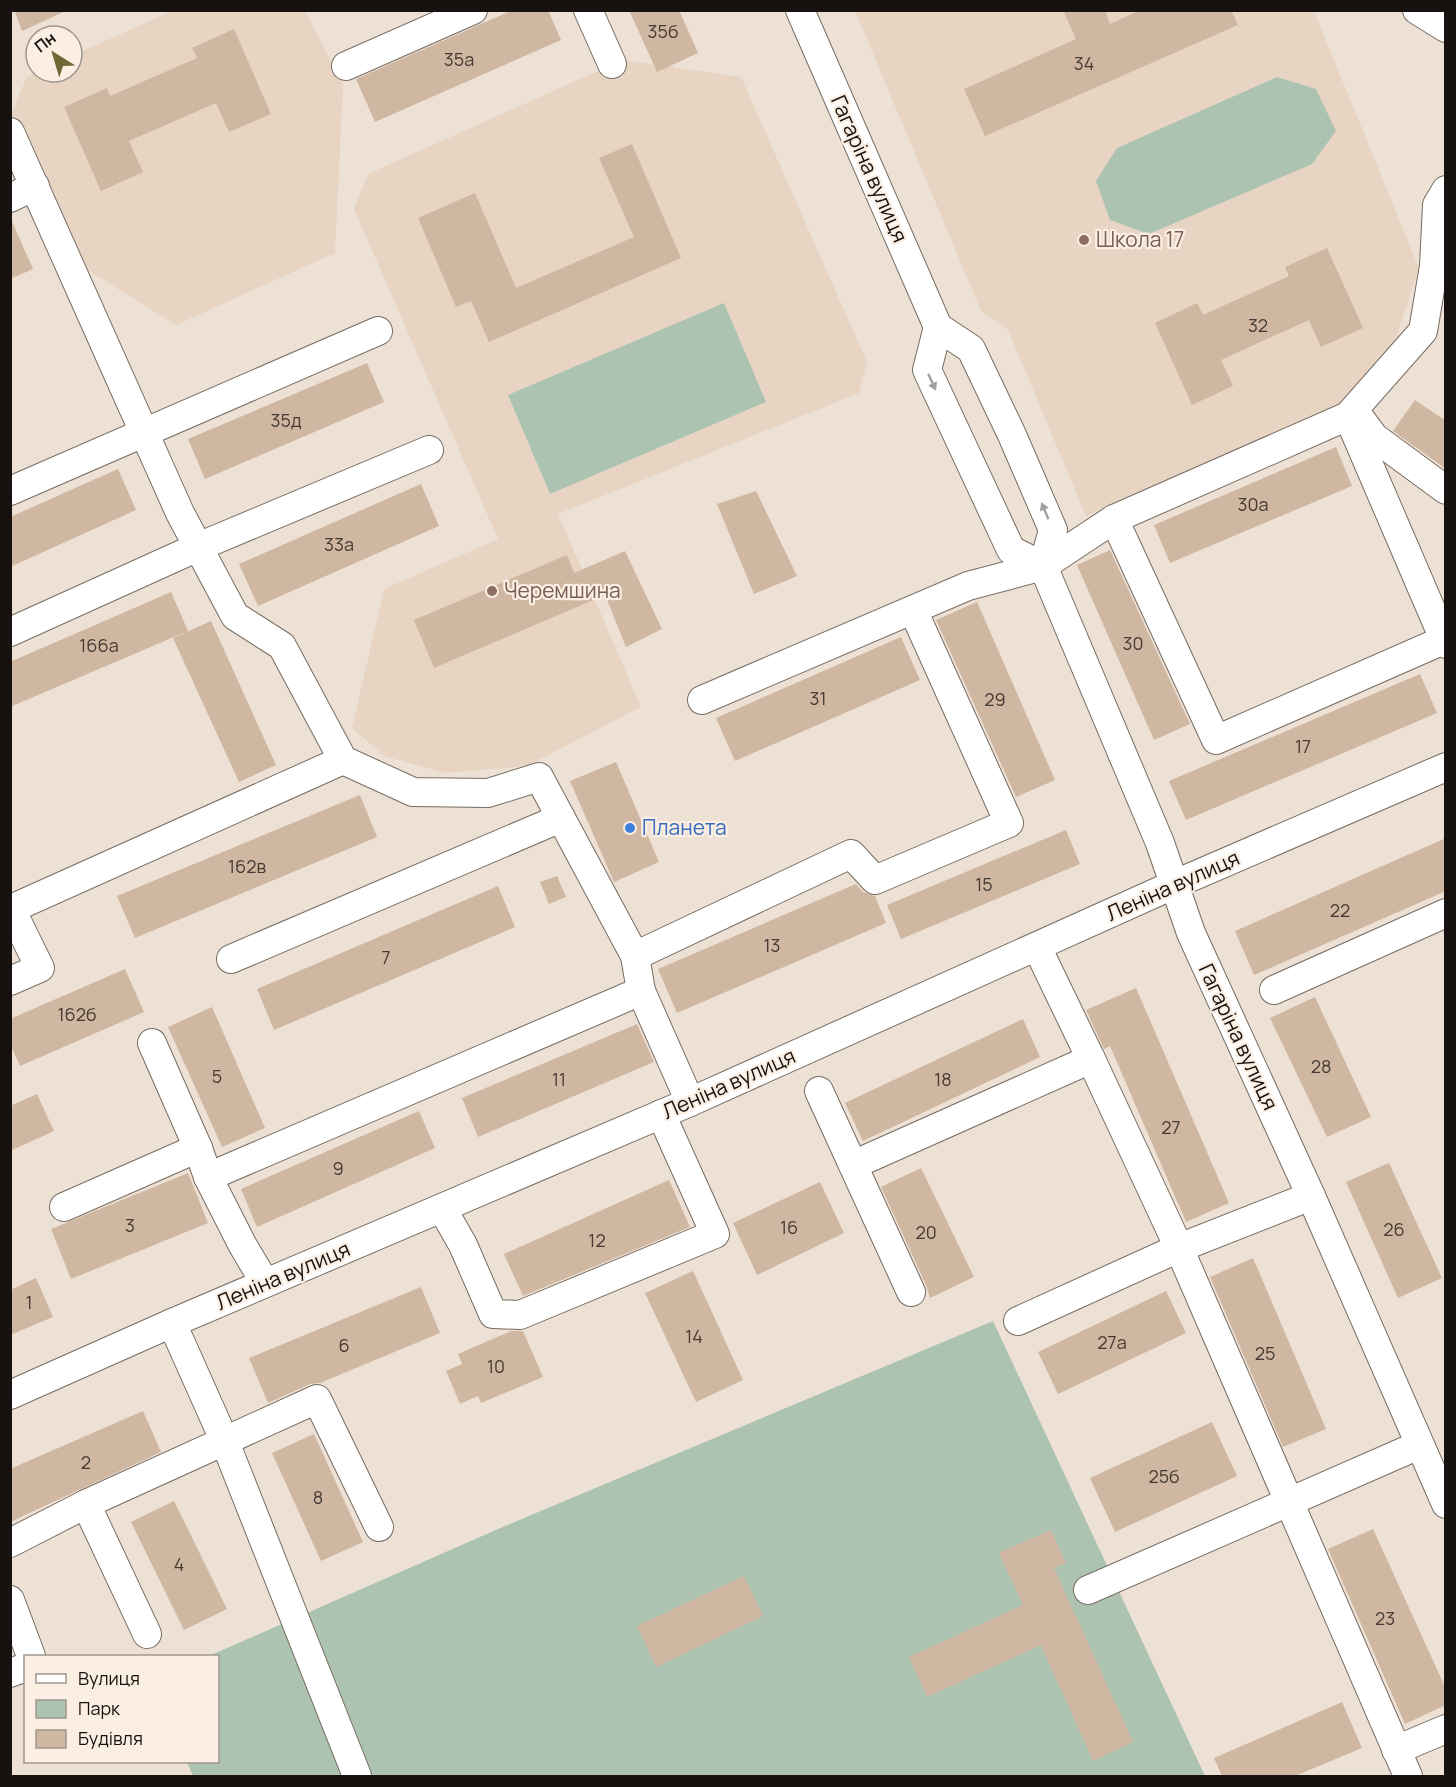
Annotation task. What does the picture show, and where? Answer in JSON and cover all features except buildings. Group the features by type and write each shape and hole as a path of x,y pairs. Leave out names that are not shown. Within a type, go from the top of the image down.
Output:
{"street":[{"path":"346,66 473,10"},
{"path":"588,10 612,64"},
{"name":"Гагаріна вулиця","path":"801,10 938,327"},
{"path":"1418,10 1446,28"},
{"path":"10,132 23,192 145,434 180,513 235,616 282,646 343,760 413,792 488,793 539,777 635,956 641,991 690,1102"},
{"path":"702,700 968,586 1043,566 1114,519 1351,412 1434,335 1437,205 1446,190"},
{"path":"938,327 972,349 1012,435 1053,530 1043,566 1011,550 927,370 938,327"},
{"path":"10,491 378,331"},
{"path":"1351,412 1374,437 1446,490"},
{"path":"1114,519 1216,740 1445,641 1351,412"},
{"path":"10,632 198,547 429,450"},
{"name":"Гагаріна вулиця","path":"1043,566 1160,843 1191,933 1311,1196 1446,1504"},
{"path":"635,956 851,854 875,880 1009,823 913,610"},
{"path":"10,981 40,968 11,908 343,760"},
{"name":"Леніна вулиця","path":"10,1395 172,1323 690,1102 1173,885 1446,767"},
{"path":"231,959 561,818"},
{"path":"1274,990 1446,913"},
{"path":"1037,947 1179,1248 1408,1776"},
{"path":"208,1177 641,991"},
{"path":"152,1043 198,1148 208,1177 265,1283"},
{"path":"853,1165 1091,1059"},
{"path":"819,1091 911,1292"},
{"path":"442,1208 463,1245 493,1314 520,1316 715,1234 661,1114"},
{"path":"64,1207 198,1148"},
{"path":"1018,1321 1179,1248 1311,1196"},
{"path":"172,1323 225,1442 357,1776"},
{"path":"10,1543 86,1504 317,1399 379,1527"},
{"path":"1088,1590 1419,1445"},
{"path":"86,1504 147,1634"},
{"path":"10,1600 31,1655"},
{"path":"10,1673 24,1667"},
{"path":"1396,1750 1446,1729"}],"shaded area":[{"path":"858,10 1314,11 1419,268 1395,341 1338,405 1086,516 1008,330 981,311 856,13"},
{"path":"172,11 305,11 343,84 335,253 176,325 83,267 11,114 24,84 84,84 84,51"},
{"path":"622,60 741,77 867,362 859,393 558,514 641,707 527,766 445,773 384,756 352,728 384,589 498,539 354,209 368,174"}],"green space":[{"path":"1277,77 1316,89 1336,131 1312,164 1149,234 1110,220 1096,181 1117,148"},
{"path":"724,303 766,402 550,494 508,395"},
{"path":"993,1321 1205,1776 193,1776 187,1763 219,1763 219,1655 211,1655 498,1529"}],"place":[{"name":"Школа 17","path":"1084,240"},
{"name":"Черемшина","path":"492,591"},
{"name":"Планета","path":"630,828"}]}
